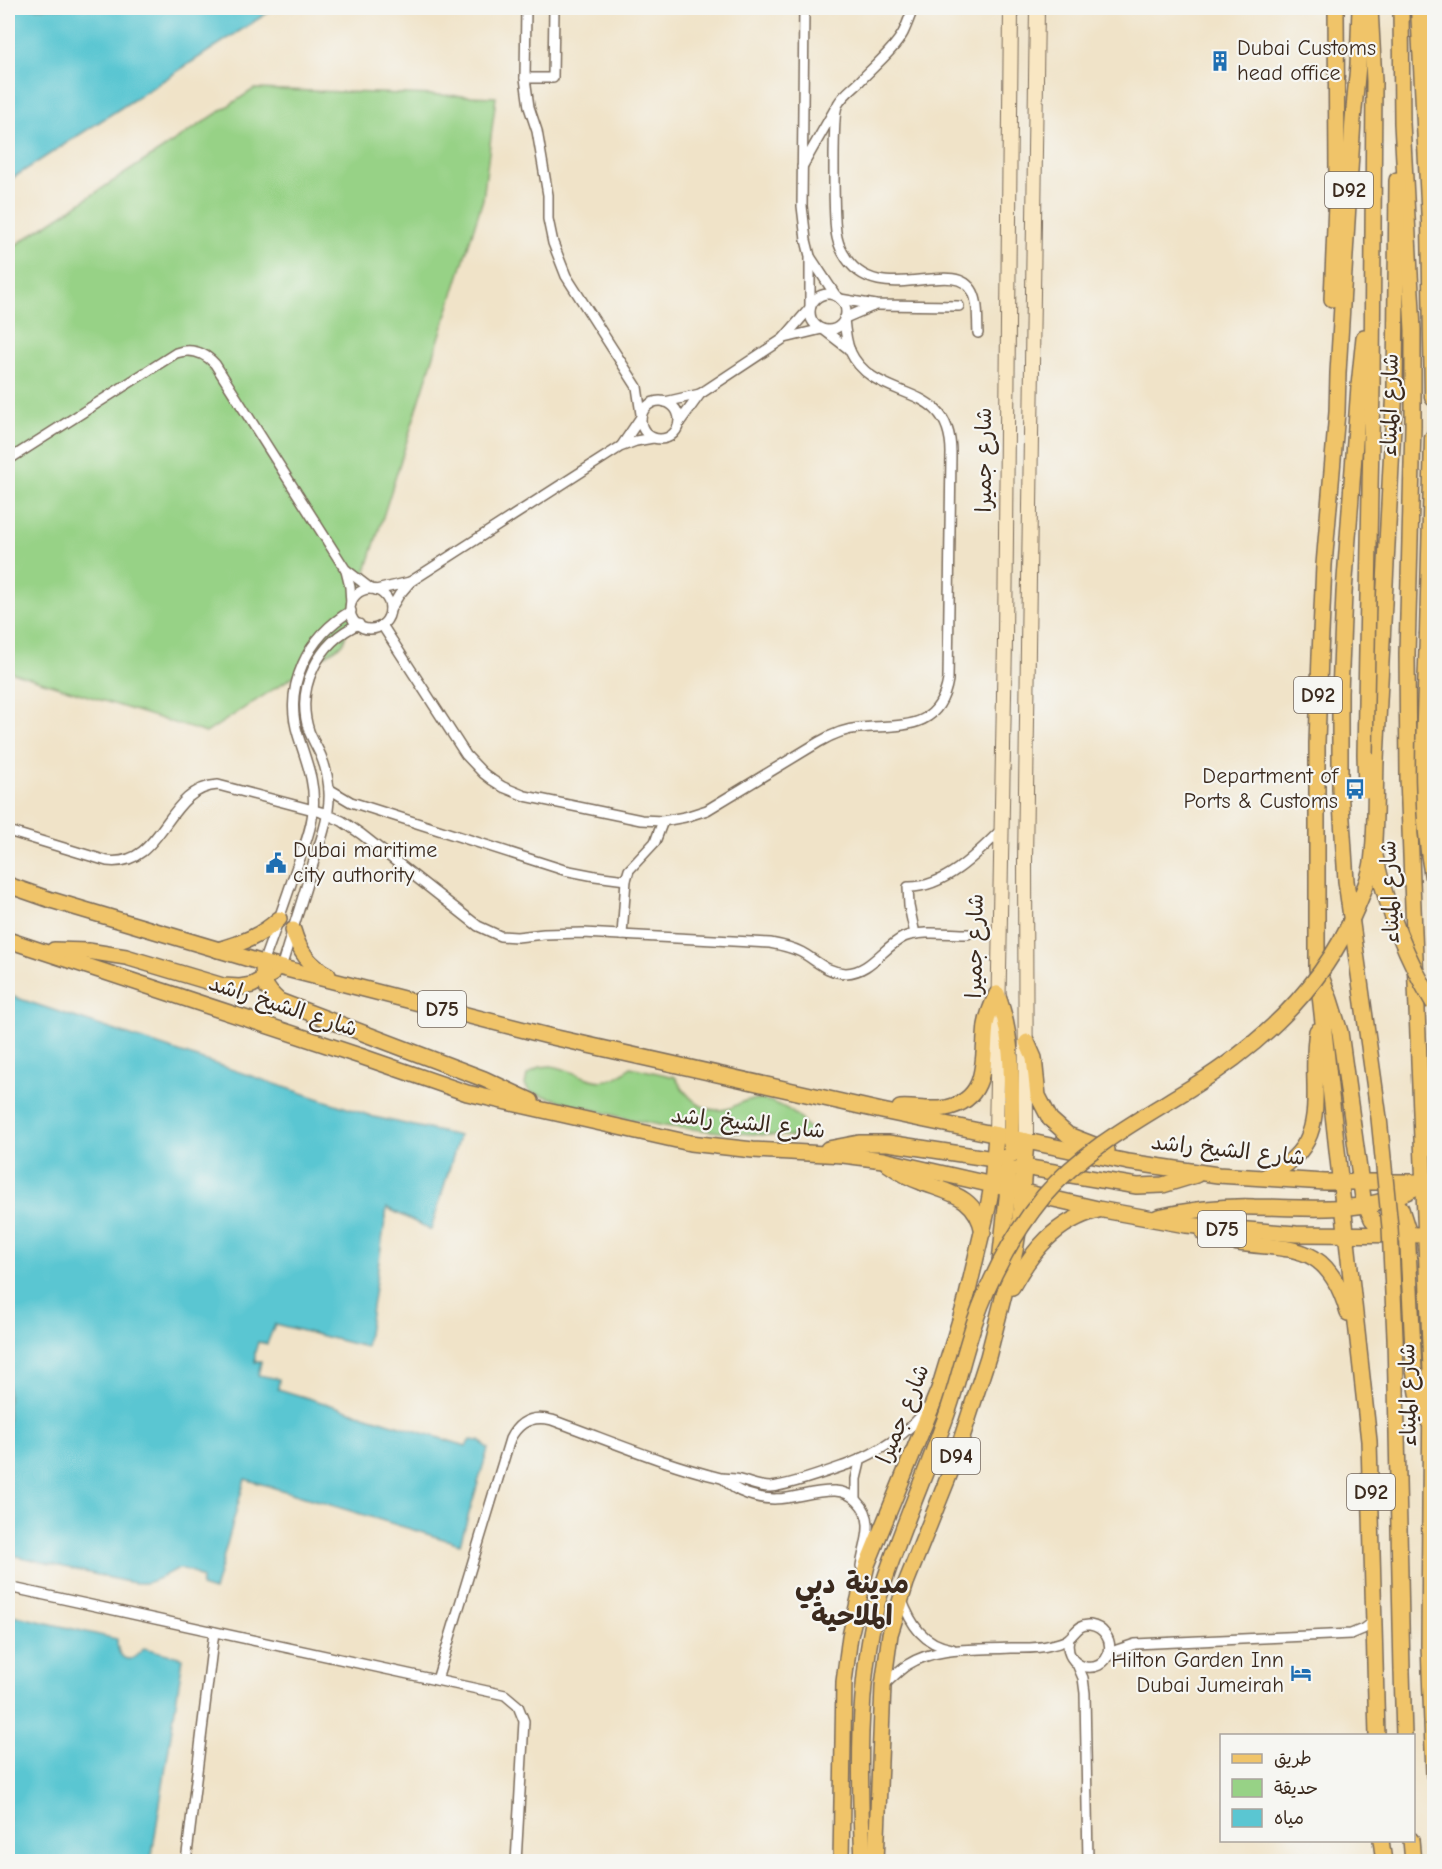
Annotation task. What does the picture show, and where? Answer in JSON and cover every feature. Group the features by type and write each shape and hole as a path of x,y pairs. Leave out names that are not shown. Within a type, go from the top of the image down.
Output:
{"highway":[{"path":"1420,8 1434,287 1434,397"},
{"path":"1434,438 1425,802 1434,877"}],"main road":[{"path":"1336,8 1337,190 1331,317 1338,373"},
{"name":"شارع الميناء","path":"1360,8 1336,429 1324,565 1316,819 1317,968 1369,1442 1377,1734"},
{"path":"1370,8 1374,81 1372,283 1365,386 1344,593 1340,789 1346,881 1379,1118 1390,1227 1395,1337 1404,1734"},
{"name":"شارع الميناء","path":"1401,8 1402,123 1413,330 1407,654 1409,812 1422,1125 1430,1182 1431,1235 1433,1367 1429,1645 1434,1775"},
{"path":"862,1862 860,1720 867,1651 877,1604 891,1558 952,1401 978,1312 998,1264 1020,1228 1045,1195 1090,1151 1190,1089 1271,1029 1310,988 1330,959 1349,925 1363,891 1373,854 1395,387 1396,194 1402,123"},
{"path":"1365,386 1367,804 1374,852 1386,900 1407,953 1434,1004"},
{"path":"1409,812 1425,779 1434,753"},
{"name":"شارع الشيخ راشد","path":"8,885 263,963 548,1036 1011,1138 1200,1174 1341,1182 1430,1182"},
{"path":"218,950 257,937 279,919"},
{"path":"293,930 297,944 304,955 322,972 344,984"},
{"name":"شارع الشيخ راشد","path":"8,940 353,1053 447,1087 690,1143 883,1160 1098,1209 1186,1225 1259,1232 1431,1235"},
{"path":"36,949 88,951 126,957 223,986 252,985 281,968"},
{"path":"263,963 263,980 269,993 279,1001 484,1079 557,1114"},
{"path":"1317,968 1340,1032 1368,1182 1369,1213 1385,1235"},
{"path":"882,1111 907,1108 946,1108 970,1095 982,1075 986,1023 997,994"},
{"path":"997,994 1006,1021 1010,1048 1011,1138 1017,1152 1010,1164 1016,1190 999,1279 1000,1312"},
{"path":"1264,1178 1293,1159 1311,1129 1316,1103 1315,1045 1321,1017"},
{"path":"1027,1042 1034,1058 1038,1096 1050,1119 1068,1135 1102,1148 1128,1162"},
{"path":"1422,1125 1434,1138"},
{"name":"شارع جميرا","path":"841,1862 844,1682 850,1636 867,1565 939,1389 965,1304 992,1185 1010,1164 1011,1138"},
{"path":"817,1153 845,1145 874,1142 1137,1186 1169,1184 1200,1174"},
{"path":"883,1160 912,1178 960,1196 977,1214 983,1232"},
{"path":"1368,1182 1398,1204 1406,1222 1415,1376 1422,1405 1432,1427"},
{"path":"1346,1234 1369,1213 1398,1204 1430,1182"},
{"path":"1398,1204 1430,1206"},
{"path":"1150,1220 1185,1212 1220,1208 1343,1208 1369,1213"},
{"path":"1000,1312 1020,1273 1048,1236 1071,1219 1098,1209"},
{"path":"1186,1225 1219,1239 1254,1246 1286,1247 1317,1260 1330,1272 1341,1290 1361,1362"},
{"name":"D94","path":"876,1862 883,1686 890,1634 901,1597 940,1502 964,1435 1000,1312"},
{"path":"1411,1842 1413,1862"},
{"path":"1381,1843 1387,1862"}],"street":[{"path":"526,8 525,78 529,107 537,131 548,195 550,231 556,254 572,286 637,387 643,430 653,438"},
{"path":"525,78 553,78 554,8"},
{"path":"382,625 466,755 492,780 503,787 525,795 641,820 663,821 707,810 837,733 857,728 899,726 917,722 936,708 944,695 948,680 950,436 944,420 933,406 919,397 876,379 861,366 850,350 812,321 810,256 803,224 801,170 804,8"},
{"path":"801,170 836,107 893,47 903,33 913,8"},
{"name":"شارع جميرا","path":"997,994 1005,628 1011,8"},
{"name":"شارع جميرا","path":"1011,1138 1027,1042 1025,862 1037,8"},
{"path":"836,107 834,128 835,227 838,243 846,258 857,270 880,281 896,283 949,278 965,283 975,296 978,333"},
{"path":"810,256 845,308 844,318 850,350"},
{"path":"8,460 176,354 188,351 201,353 215,364 345,568 350,586 352,616 358,624 368,628 382,625 399,595 410,582 620,447 636,441 662,439 671,435 700,394 783,339 815,300 823,295 876,305 959,306"},
{"path":"783,339 823,329 834,329 842,323 844,318 876,305"},
{"path":"637,387 676,410 679,423"},
{"path":"620,447 649,404 700,394"},
{"path":"345,568 385,596 390,610"},
{"path":"263,963 308,835 314,809 312,776 295,723 294,711 295,687 302,664 314,642 351,608 353,600 360,592 410,582"},
{"path":"281,968 328,814 329,789 324,763 307,722 306,694 313,668 323,652 343,633 358,624"},
{"path":"8,831 107,861 122,861 136,856 148,847 185,799 202,788 225,786 328,814 355,829 477,926 492,934 508,937 564,933 770,943 790,947 830,970 845,973 860,970 899,940 915,934 968,934"},
{"path":"329,789 351,802 549,865 595,876 626,880"},
{"path":"622,935 626,880 631,865 655,842 663,821"},
{"path":"915,934 909,906 908,887 917,887 940,879 967,862 1000,831"},
{"path":"437,1680 510,1439 520,1425 535,1418 552,1420 665,1461 724,1479 774,1487 861,1458 883,1446 903,1432 925,1411 939,1389"},
{"path":"856,1499 856,1479 861,1458"},
{"path":"724,1479 739,1491 763,1498 788,1498 834,1491 846,1493 856,1499 863,1508 868,1524 861,1571 861,1591"},
{"path":"8,1587 505,1695 518,1706 522,1713 524,1729 516,1862"},
{"path":"901,1597 909,1617 923,1636 935,1645 960,1650"},
{"path":"1088,1862 1085,1693 1083,1678 1068,1651 1069,1639 1075,1630 1085,1626 1097,1627 1106,1635 1135,1644 1351,1634 1374,1621"},
{"path":"186,1862 214,1632"},
{"path":"1351,1634 1375,1647"},
{"path":"1106,1635 1110,1646 1107,1657"},
{"path":"883,1686 914,1661 930,1655 960,1650 1037,1648 1069,1639"},
{"path":"1085,1693 1094,1667 1117,1650 1135,1644"},
{"path":"1037,1648 1058,1651 1082,1666 1094,1667"}],"green space":[{"path":"254,89 496,97 483,199 343,644 206,733 8,671 8,250"},
{"path":"551,1066 600,1081 609,1080 631,1067 675,1077 690,1097 702,1107 710,1109 727,1109 749,1100 768,1101 796,1115 814,1138 664,1126 624,1118 530,1092 525,1085 527,1075 540,1067"}],"water":[{"path":"8,8 272,8 272,10 8,181"},
{"path":"8,995 374,1117 459,1136 431,1230 387,1208 366,1347 275,1324 267,1344 258,1342 255,1362 261,1362 258,1375 279,1379 278,1389 466,1446 470,1440 480,1441 488,1449 460,1544 245,1479 214,1591 201,1587 202,1579 185,1569 172,1571 152,1581 132,1583 8,1554"},
{"path":"8,1614 117,1639 119,1652 126,1658 134,1657 144,1648 183,1658 151,1861 8,1861"}],"place":[{"name":"Dubai Customs head office","path":"1220,61"},
{"name":"Department of Ports & Customs","path":"1355,789"},
{"name":"Dubai maritime city authority","path":"276,863"},
{"name":"Hilton Garden Inn Dubai Jumeirah","path":"1301,1673"}],"district":[{"name":"مدينة دبي الملاحية","path":"852,1600"}]}
